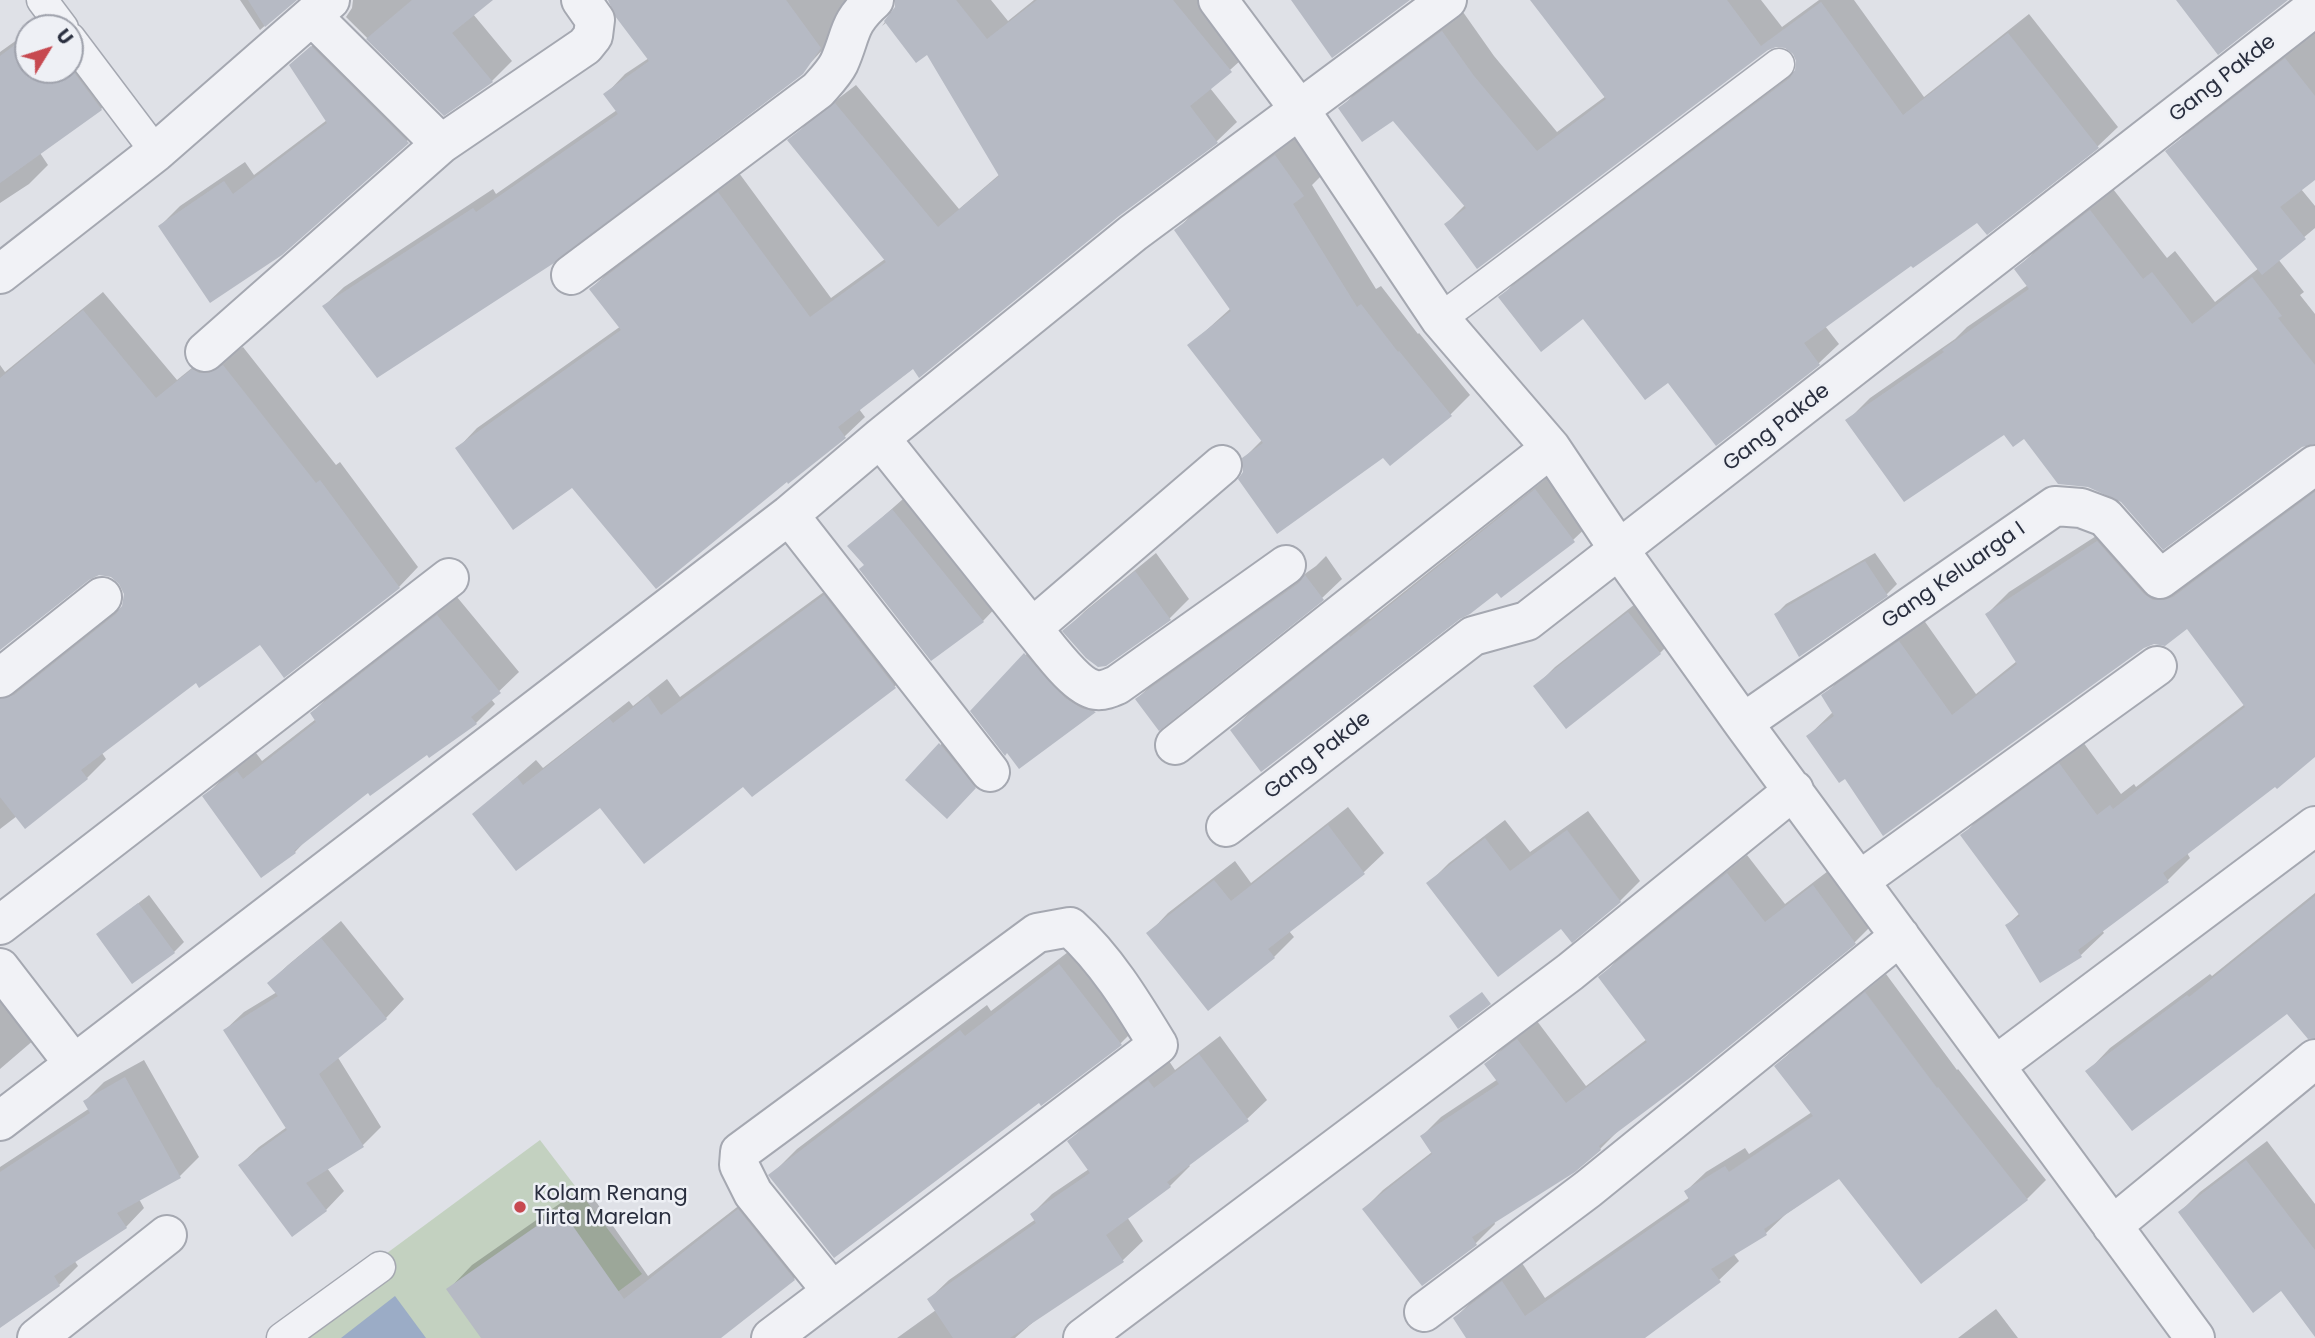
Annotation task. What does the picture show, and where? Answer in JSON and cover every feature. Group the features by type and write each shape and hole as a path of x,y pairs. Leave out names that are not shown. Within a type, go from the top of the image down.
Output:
{"street":[{"path":"205,352 441,144 585,46 593,36 595,20 581,0"},
{"path":"571,275 818,90 838,65 851,26 874,0"},
{"path":"1218,0 1300,110 1440,319 1551,448 1620,551 1743,723 2195,1338"},
{"path":"0,1121 789,515 1133,233 1447,0"},
{"name":"Gang Pakde","path":"1226,827 1473,636 1527,621 1620,551 2315,7"},
{"path":"0,274 156,152 321,8 441,144"},
{"path":"880,438 1032,628 1081,683 1092,690 1117,685 1286,565"},
{"path":"1175,746 1551,448"},
{"path":"1032,628 1222,465"},
{"name":"Gang Keluarga I","path":"1743,723 2055,506 2081,508 2105,517 2160,579 2315,465"},
{"path":"789,515 990,772"},
{"path":"0,925 449,578"},
{"path":"0,678 102,597"},
{"path":"1859,881 2157,666"},
{"path":"1083,1338 1570,972 1794,790"},
{"path":"1996,1065 2315,826"},
{"path":"771,1338 1158,1045 1130,1000 1081,937 1070,927 1037,933 740,1152 738,1165 753,1193 832,1291"},
{"path":"1424,1312 1588,1189 1900,936"},
{"path":"0,968 74,1064"},
{"path":"2112,1226 2315,1059"},
{"path":"37,1338 167,1235"}],"lane":[{"path":"84,57 156,152"},
{"path":"1440,319 1779,64"},
{"path":"282,1338 380,1267"}],"green space":[{"name":"Kolam Renang Tirta Marelan","path":"540,1140 642,1274 555,1338 272,1338"}],"water":[{"path":"395,1296 426,1338 341,1338"}],"building":[{"path":"248,0 297,0 265,27"},
{"path":"412,0 493,0 452,33 493,82 444,116 366,39"},
{"path":"608,0 786,0 821,48 803,74 554,263 377,378 322,306 473,208 476,212 618,114 603,94 649,61 615,16"},
{"path":"895,0 956,0 987,39 1037,0 1173,0 1232,72 1190,106 1218,143 1119,216 919,378 913,369 838,427 846,438 788,484 787,482 656,589 572,488 513,530 455,448 621,330 589,289 718,192 810,317 886,262 787,140 835,103 938,227 999,176 927,55 916,63 884,21 895,7"},
{"path":"1291,0 1410,0 1332,58"},
{"path":"1530,0 1727,0 1761,46 1821,2 1903,115 2008,33 2099,148 1987,235 1977,223 1913,268 1911,266 1804,343 1820,365 1716,446 1668,383 1645,400 1583,319 1541,352 1498,297 1790,78 1796,61 1793,54 1785,48 1768,50 1477,269 1444,224 1466,208 1393,121 1362,142 1338,108 1442,31 1474,76 1537,151 1606,99"},
{"path":"2176,0 2288,0 2218,55"},
{"path":"14,46 14,84 83,84 102,110 0,183 0,56"},
{"path":"311,46 409,143 282,255 210,303 158,226 224,181 233,194 327,123 289,65"},
{"path":"2285,58 2315,96 2315,180 2280,207 2306,239 2262,275 2165,151"},
{"path":"1275,155 1304,196 1293,204 1357,307 1361,304 1452,416 1390,466 1383,458 1277,534 1238,479 1243,472 1242,458 1263,443 1187,345 1231,311 1174,230"},
{"path":"2090,210 2143,279 2152,272 2192,324 2252,277 2282,316 2278,318 2315,365 2315,444 2302,447 2163,550 2121,502 2088,487 2058,484 2024,439 2013,447 2004,435 1904,502 1845,420 2029,289 2014,269"},
{"path":"83,310 156,398 192,369 199,373 209,373 223,365 316,483 320,480 400,588 284,678 260,645 199,688 196,683 81,770 88,779 25,829 0,797 0,699 14,695 116,614 122,606 124,594 119,584 111,577 99,575 0,650 0,378"},
{"path":"1535,489 1575,542 1501,598 1497,593 1460,619 1261,772 1230,730"},
{"path":"2315,492 2315,757 2277,789 2275,787 2163,873 2169,882 2078,950 2082,957 2040,983 2005,925 2020,916 1960,835 2059,763 2097,815 2110,805 2113,809 2245,707 2187,629 2165,646 2154,644 2144,648 1883,836 1845,779 1839,783 1806,736 1834,716 1821,695 1899,641 1952,715 2017,664 1985,614 2097,541 2144,594 2153,600 2164,600 2173,597"},
{"path":"892,509 984,622 931,661 859,569 864,565 847,546"},
{"path":"1865,561 1888,596 1799,657 1774,614"},
{"path":"1135,571 1171,620 1106,666 1098,667 1086,658 1062,631"},
{"path":"1305,575 1324,600 1159,731 1135,699 1299,583"},
{"path":"824,595 896,688 752,797 743,787 644,864 600,808 516,871 472,814 517,777 523,785 609,718 613,723 648,696 661,715"},
{"path":"1628,612 1661,654 1566,729 1533,686"},
{"path":"437,615 501,693 471,717 477,724 429,758 427,755 370,796 368,793 294,851 296,853 261,878 202,796 237,771 243,779 316,722 310,713"},
{"path":"1024,653 1065,698 1081,708 1096,712 1019,769 1007,753 1005,756 970,711"},
{"path":"939,743 976,788 947,819 905,780"},
{"path":"1328,825 1365,874 1268,949 1275,958 1208,1011 1146,933 1214,880 1231,901"},
{"path":"1567,830 1621,902 1572,943 1561,929 1498,977 1426,883 1485,838 1510,871"},
{"path":"1727,873 1765,922 1813,885 1856,944 1691,1077 1599,1146 1601,1150 1575,1172 1472,1237 1477,1245 1422,1286 1362,1209 1432,1154 1420,1136 1499,1084 1484,1064 1517,1039 1566,1103 1647,1042 1598,977"},
{"path":"2315,896 2315,1038 2308,1039 2287,1014 2132,1131 2085,1071 2187,995 2189,997"},
{"path":"138,903 175,953 132,984 96,934"},
{"path":"321,938 387,1019 319,1074 364,1147 306,1183 327,1211 292,1237 238,1165 287,1130 223,1030 278,996 267,983"},
{"path":"1059,964 1122,1045 1041,1106 1039,1103 834,1258 768,1175 960,1030 965,1036"},
{"path":"1482,992 1491,1004 1458,1029 1449,1016"},
{"path":"1865,992 1937,1088 2028,1200 1921,1284 1839,1179 1764,1229 1767,1235 1711,1269 1721,1282 1645,1338 1466,1338 1453,1318 1502,1281 1525,1316 1690,1201 1684,1191 1725,1166 1729,1172 1813,1116 1774,1066"},
{"path":"1199,1054 1249,1121 1167,1182 1171,1187 1106,1235 1124,1262 1010,1338 953,1338 927,1299 1036,1223 1030,1214 1090,1173 1067,1141 1148,1080 1154,1088"},
{"path":"125,1077 181,1178 117,1213 127,1228 54,1276 60,1286 0,1328 0,1172 90,1113 83,1101"},
{"path":"2246,1160 2315,1250 2315,1337 2281,1291 2253,1313 2178,1212"},
{"path":"561,1209 624,1299 738,1209 795,1280 721,1338 481,1338 446,1289"}],"place":[{"name":"Kolam Renang Tirta Marelan","path":"520,1207"}]}
